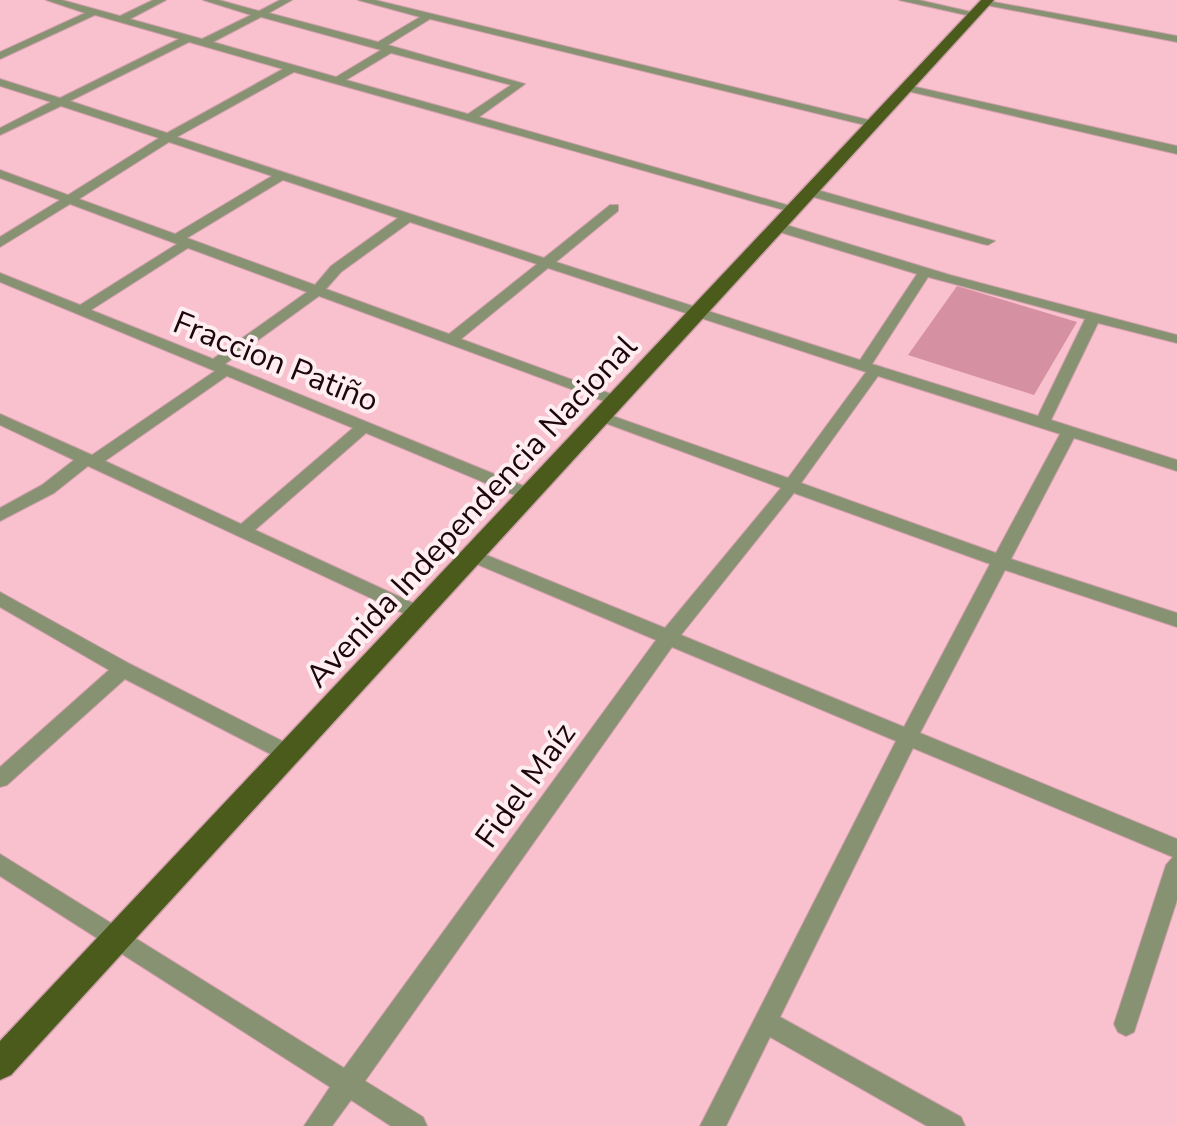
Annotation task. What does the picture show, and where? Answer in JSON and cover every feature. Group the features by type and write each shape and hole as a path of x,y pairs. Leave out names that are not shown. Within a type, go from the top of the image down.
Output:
{"main road":[{"name":"Avenida Independencia Nacional","path":"0,1064 983,5"}],"street":[{"path":"51,0 795,209"},
{"path":"121,20 161,0"},
{"path":"208,0 520,84 471,118"},
{"path":"205,42 287,0"},
{"path":"363,0 873,124"},
{"path":"904,0 983,5 1177,39"},
{"path":"0,56 94,12"},
{"path":"338,80 429,16"},
{"path":"0,132 189,38"},
{"path":"0,242 66,198 294,67"},
{"path":"0,82 698,314 1177,466"},
{"path":"907,88 1177,150"},
{"path":"0,174 451,340 791,486 1177,620"},
{"path":"81,310 282,175"},
{"path":"810,192 988,241"},
{"path":"451,340 614,208"},
{"path":"0,514 48,489 220,368 317,291 336,269 408,217"},
{"path":"778,227 1177,339"},
{"name":"Fidel Maíz","path":"317,1126 668,638 791,486 869,368 926,270"},
{"name":"Fraccion Patiño","path":"0,277 530,495"},
{"path":"1042,423 1094,316"},
{"path":"0,419 420,614"},
{"path":"242,532 364,426"},
{"path":"713,1126 908,736 1068,432"},
{"path":"474,556 1177,849"},
{"path":"0,598 123,669 289,754"},
{"path":"0,779 123,669"},
{"path":"0,864 414,1126"},
{"path":"1126,1024 1177,865"},
{"path":"766,1021 952,1126"}],"shaded area":[{"path":"957,286 1077,322 1034,395 908,355"}]}
